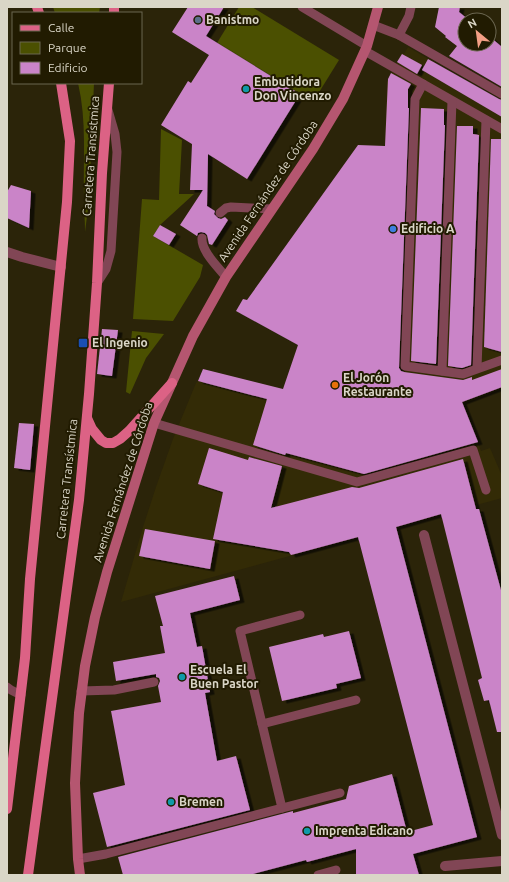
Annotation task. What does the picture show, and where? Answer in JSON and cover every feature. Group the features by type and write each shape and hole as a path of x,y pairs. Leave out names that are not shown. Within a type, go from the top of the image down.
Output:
{"main road":[{"name":"Avenida Fernández de Córdoba","path":"80,875 75,783 79,713 85,666 107,572 154,423 193,336 226,276 313,149 343,98 366,49 378,7"},
{"name":"Carretera Transístmica","path":"7,809 11,748 21,694 25,658 30,579 67,202 70,141 61,84"},
{"name":"Carretera Transístmica","path":"28,875 79,500 90,386 102,173 109,84"},
{"path":"87,416 92,429 101,440 106,443 112,443 129,432 172,383"}],"street":[{"path":"7,252 61,267"},
{"path":"424,535 502,835"},
{"path":"445,866 502,861"}],"lane":[{"path":"302,7 423,84 502,129"},
{"path":"399,35 409,16 411,7"},
{"path":"373,25 399,35 502,94"},
{"path":"423,84 415,99 405,366 463,374 502,360"},
{"path":"442,371 452,101"},
{"path":"478,368 486,120"},
{"path":"220,213 226,208 231,207 272,209"},
{"path":"202,238 205,251 226,276"},
{"path":"154,423 356,482 473,450 486,490"},
{"path":"282,808 240,631 300,615"},
{"path":"81,691 114,690 154,682"},
{"path":"7,687 21,694"},
{"path":"262,724 356,700"},
{"path":"78,858 106,854 340,793"},
{"path":"318,875 336,870"}],"shaded area":[{"path":"408,47 502,102 502,389 463,404 481,451 490,448 502,476 502,498 121,602 156,487 173,439 198,381 372,425 378,372 387,81 390,81 389,77 402,53 404,54"}],"green space":[{"path":"53,7 100,7 99,12 55,12"},
{"path":"239,7 252,7 339,60 313,102 217,43"},
{"path":"78,84 94,84 89,201 85,232 84,126"},
{"path":"161,129 182,140 179,194 194,194 160,225 153,236 203,265 200,277 173,321 133,319 142,199 159,200"},
{"path":"132,331 164,334 146,358 130,394 126,392"}],"building":[{"path":"188,7 224,7 206,36 300,94 247,179 208,154 207,206 215,211 214,214 218,218 221,219 225,217 228,220 212,245 209,244 205,233 198,233 197,236 180,225 203,190 190,190 192,144 161,125 188,81 191,83 209,55 172,32"},
{"path":"439,7 460,7 459,12 457,12 457,46 435,27"},
{"path":"497,43 502,47 502,87 449,56 457,46 457,52 497,52"},
{"path":"402,54 422,65 417,74 397,62"},
{"path":"428,59 502,100 502,117 422,70"},
{"path":"391,73 411,84 408,89 409,108 399,368 404,372 463,380 472,377 472,380 502,369 502,387 462,402 478,442 364,474 286,453 285,455 253,445 267,399 198,381 203,369 283,389 298,345 236,311 243,299 247,300 358,145 385,146 388,79"},
{"path":"421,108 444,109 445,125 436,364 411,361"},
{"path":"457,126 473,126 473,134 479,135 471,365 462,368 448,366"},
{"path":"491,139 502,139 502,352 484,347"},
{"path":"11,185 31,191 29,228 7,218 7,192"},
{"path":"160,225 176,234 169,245 153,236"},
{"path":"102,329 118,330 112,376 97,374"},
{"path":"19,423 34,424 30,470 14,468"},
{"path":"209,448 248,460 249,457 282,466 271,508 352,487 359,488 463,459 476,509 479,509 502,594 502,732 497,732 489,700 484,701 478,680 482,678 441,514 396,527 477,837 413,854 419,875 356,875 356,849 249,875 123,875 118,857 293,811 293,813 346,799 349,786 392,774 407,832 433,825 358,537 291,555 289,552 213,539 223,492 198,484"},
{"path":"145,529 215,541 210,569 139,556"},
{"path":"234,576 240,600 190,613 197,647 202,646 210,692 205,693 217,761 236,756 250,810 107,847 93,793 125,785 111,711 161,702 158,686 160,681 159,678 156,677 156,674 116,681 113,662 165,653 160,626 163,626 155,596"},
{"path":"349,631 361,678 336,684 337,688 282,701 269,647 323,634 324,637"}],"place":[{"name":"Banistmo","path":"198,20"},
{"name":"Embutidora Don Vincenzo","path":"246,89"},
{"name":"Edificio A","path":"393,229"},
{"name":"El Ingenio","path":"83,343"},
{"name":"El Jorón Restaurante","path":"335,385"},
{"name":"Escuela El Buen Pastor","path":"182,677"},
{"name":"Bremen","path":"171,802"},
{"name":"Imprenta Edicano","path":"307,831"}]}
